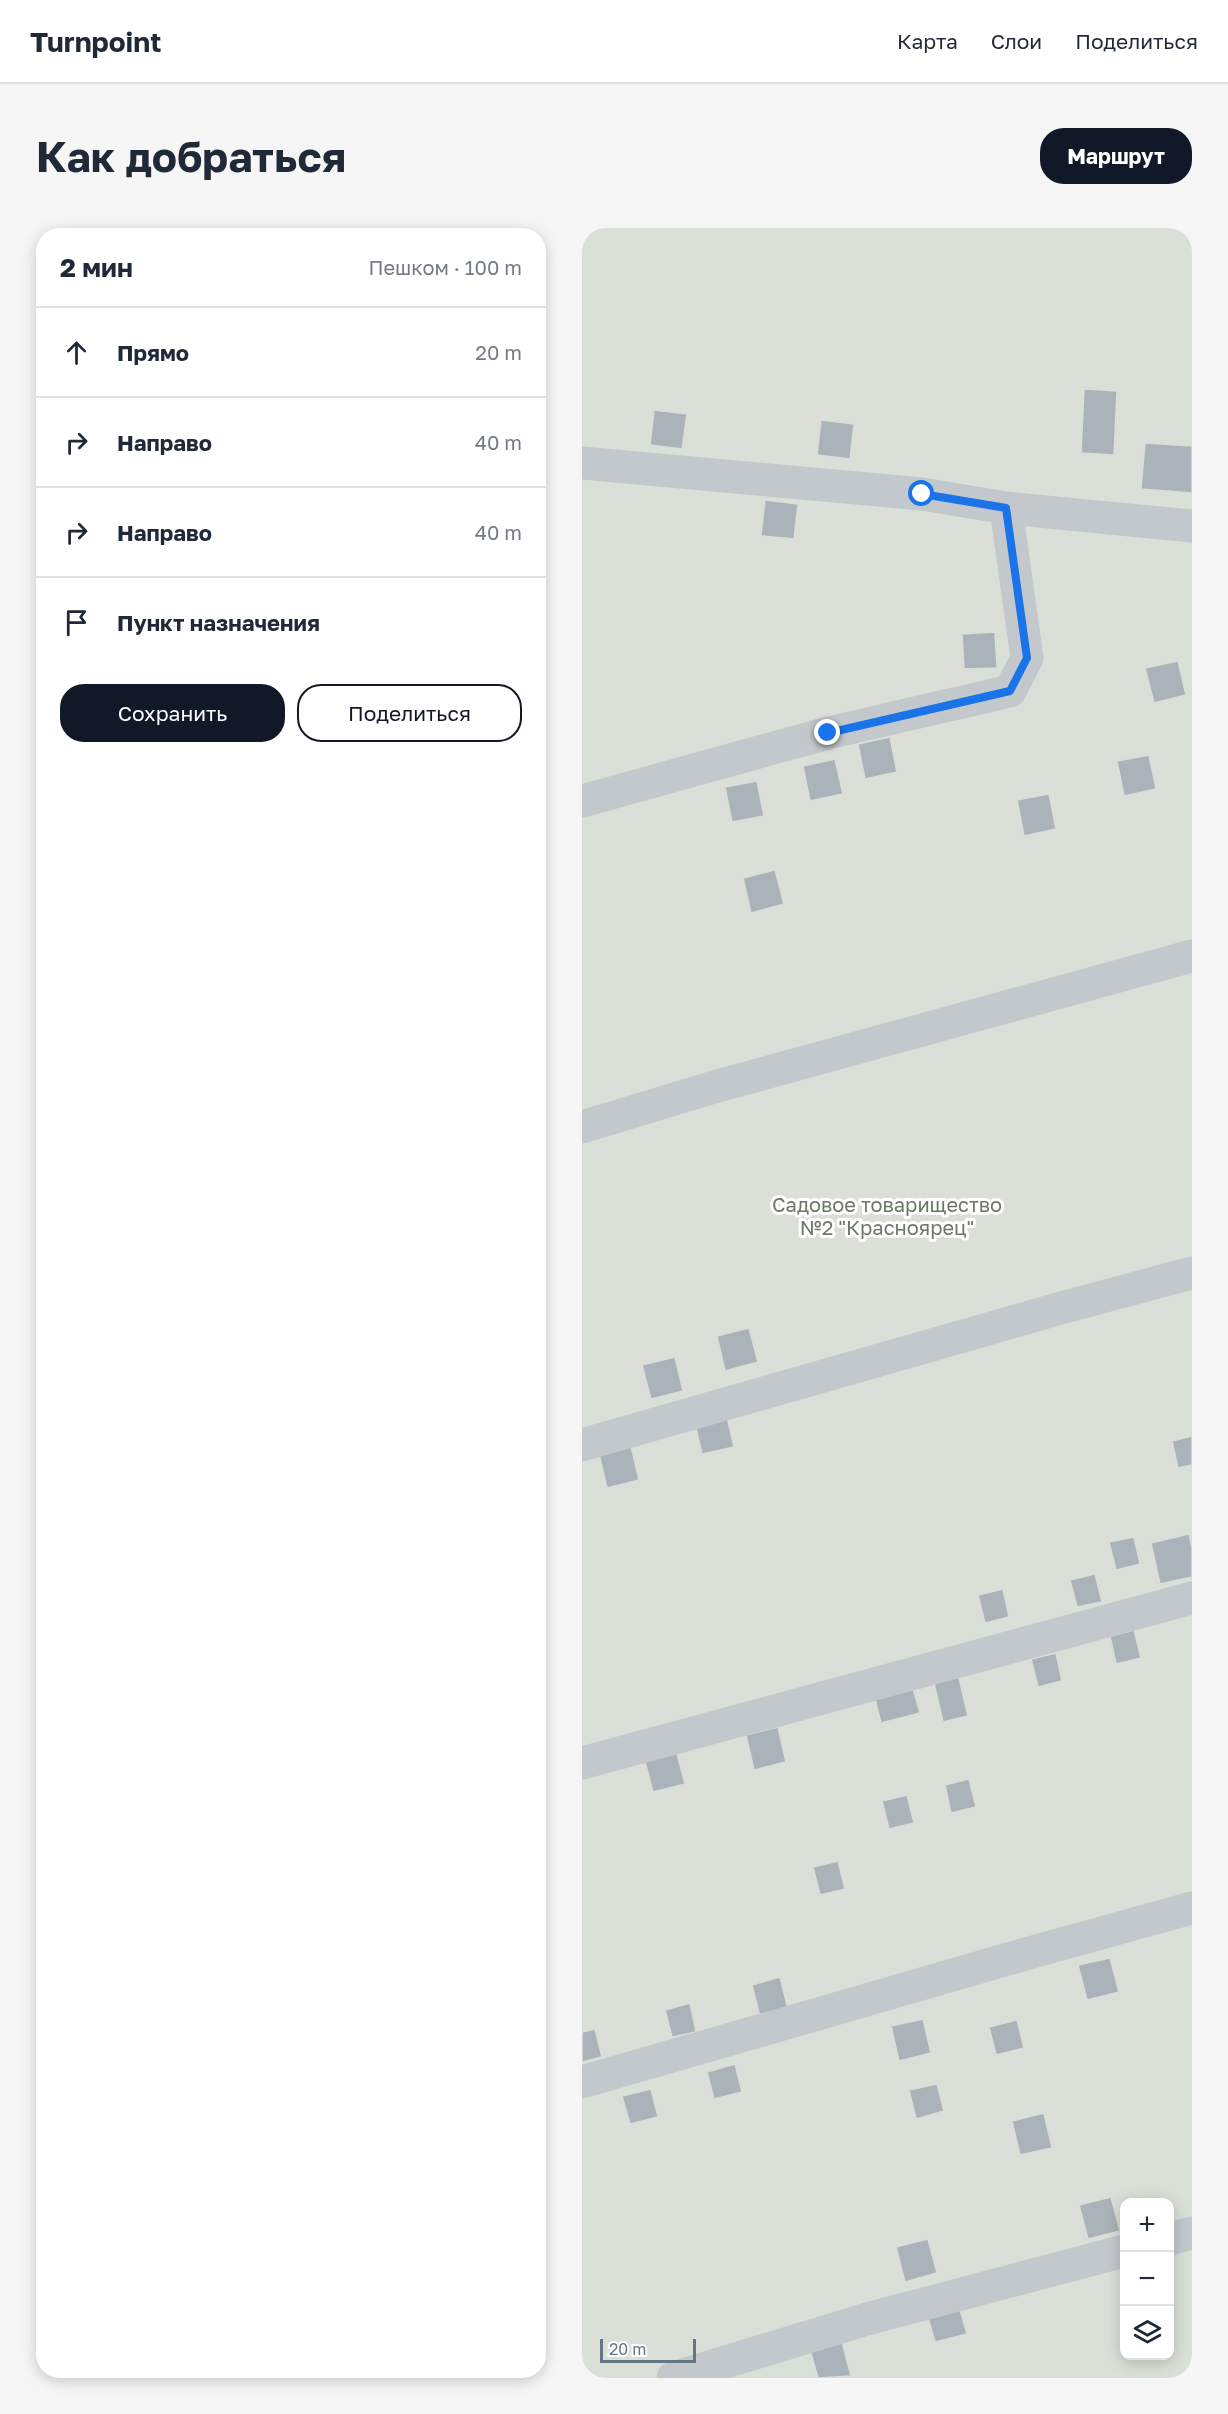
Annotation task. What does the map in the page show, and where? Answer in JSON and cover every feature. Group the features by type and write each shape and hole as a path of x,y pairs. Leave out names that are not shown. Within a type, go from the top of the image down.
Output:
{"lane":[{"path":"582,463 922,494 1006,508 1192,526"},
{"path":"582,801 828,733 1010,691 1027,658 1006,508"},
{"path":"582,1127 714,1087 1192,956"},
{"path":"582,1445 1061,1308 1192,1273"},
{"path":"582,1763 1192,1598"},
{"path":"582,2082 1192,1908"},
{"path":"1174,2238 1192,2233"},
{"path":"673,2378 867,2319 1121,2252"}],"green space":[{"name":"Садовое товарищество №2 \"Красноярец\"","path":"582,228 1192,228 1192,2378 582,2378"}],"building":[{"path":"1084,389 1117,391 1114,455 1081,453"},
{"path":"654,410 687,414 682,449 650,445"},
{"path":"821,420 854,424 850,459 817,455"},
{"path":"1145,443 1192,446 1192,493 1141,489"},
{"path":"765,500 798,504 794,539 761,536"},
{"path":"995,632 997,668 964,669 962,634"},
{"path":"1178,661 1186,695 1154,703 1145,668"},
{"path":"890,737 897,772 865,779 858,744"},
{"path":"1149,755 1156,789 1124,796 1117,761"},
{"path":"835,759 843,794 810,801 803,766"},
{"path":"757,781 764,816 732,822 725,787"},
{"path":"1049,794 1056,829 1024,836 1017,800"},
{"path":"775,870 784,904 751,913 743,878"},
{"path":"749,1328 758,1362 725,1371 717,1336"},
{"path":"675,1357 683,1391 651,1399 642,1365"},
{"path":"726,1412 734,1447 702,1454 694,1420"},
{"path":"1192,1436 1192,1465 1178,1468 1172,1441"},
{"path":"631,1446 639,1480 607,1488 599,1454"},
{"path":"1189,1534 1192,1548 1192,1577 1160,1584 1151,1543"},
{"path":"1134,1537 1140,1564 1116,1570 1109,1542"},
{"path":"1095,1574 1102,1602 1077,1607 1070,1580"},
{"path":"1003,1589 1009,1617 985,1623 978,1595"},
{"path":"1134,1630 1141,1658 1116,1664 1110,1636"},
{"path":"1056,1653 1062,1681 1038,1687 1031,1659"},
{"path":"958,1674 968,1716 943,1722 933,1679"},
{"path":"912,1685 920,1713 881,1723 874,1695"},
{"path":"778,1727 786,1762 754,1770 746,1735"},
{"path":"676,1750 685,1784 653,1792 644,1758"},
{"path":"969,1779 976,1807 951,1813 945,1785"},
{"path":"907,1795 914,1823 889,1829 882,1801"},
{"path":"838,1861 845,1889 820,1895 813,1867"},
{"path":"1110,1958 1119,1992 1087,2000 1078,1965"},
{"path":"780,1977 788,2009 760,2017 752,1985"},
{"path":"690,2003 696,2032 672,2037 665,2010"},
{"path":"923,2019 931,2053 899,2061 891,2026"},
{"path":"1017,2020 1024,2048 996,2055 989,2027"},
{"path":"595,2029 602,2057 582,2062 582,2032"},
{"path":"735,2064 742,2092 714,2099 707,2072"},
{"path":"937,2084 944,2111 916,2119 909,2090"},
{"path":"651,2089 658,2117 630,2124 622,2096"},
{"path":"1044,2113 1052,2148 1020,2155 1012,2121"},
{"path":"1111,2197 1120,2231 1088,2239 1079,2205"},
{"path":"928,2239 937,2273 905,2282 896,2247"},
{"path":"959,2306 967,2334 935,2342 927,2314"},
{"path":"842,2342 851,2376 818,2378 810,2350"}],"route":[{"path":"828,733 1010,691 1027,658 1006,508 922,494"}]}
